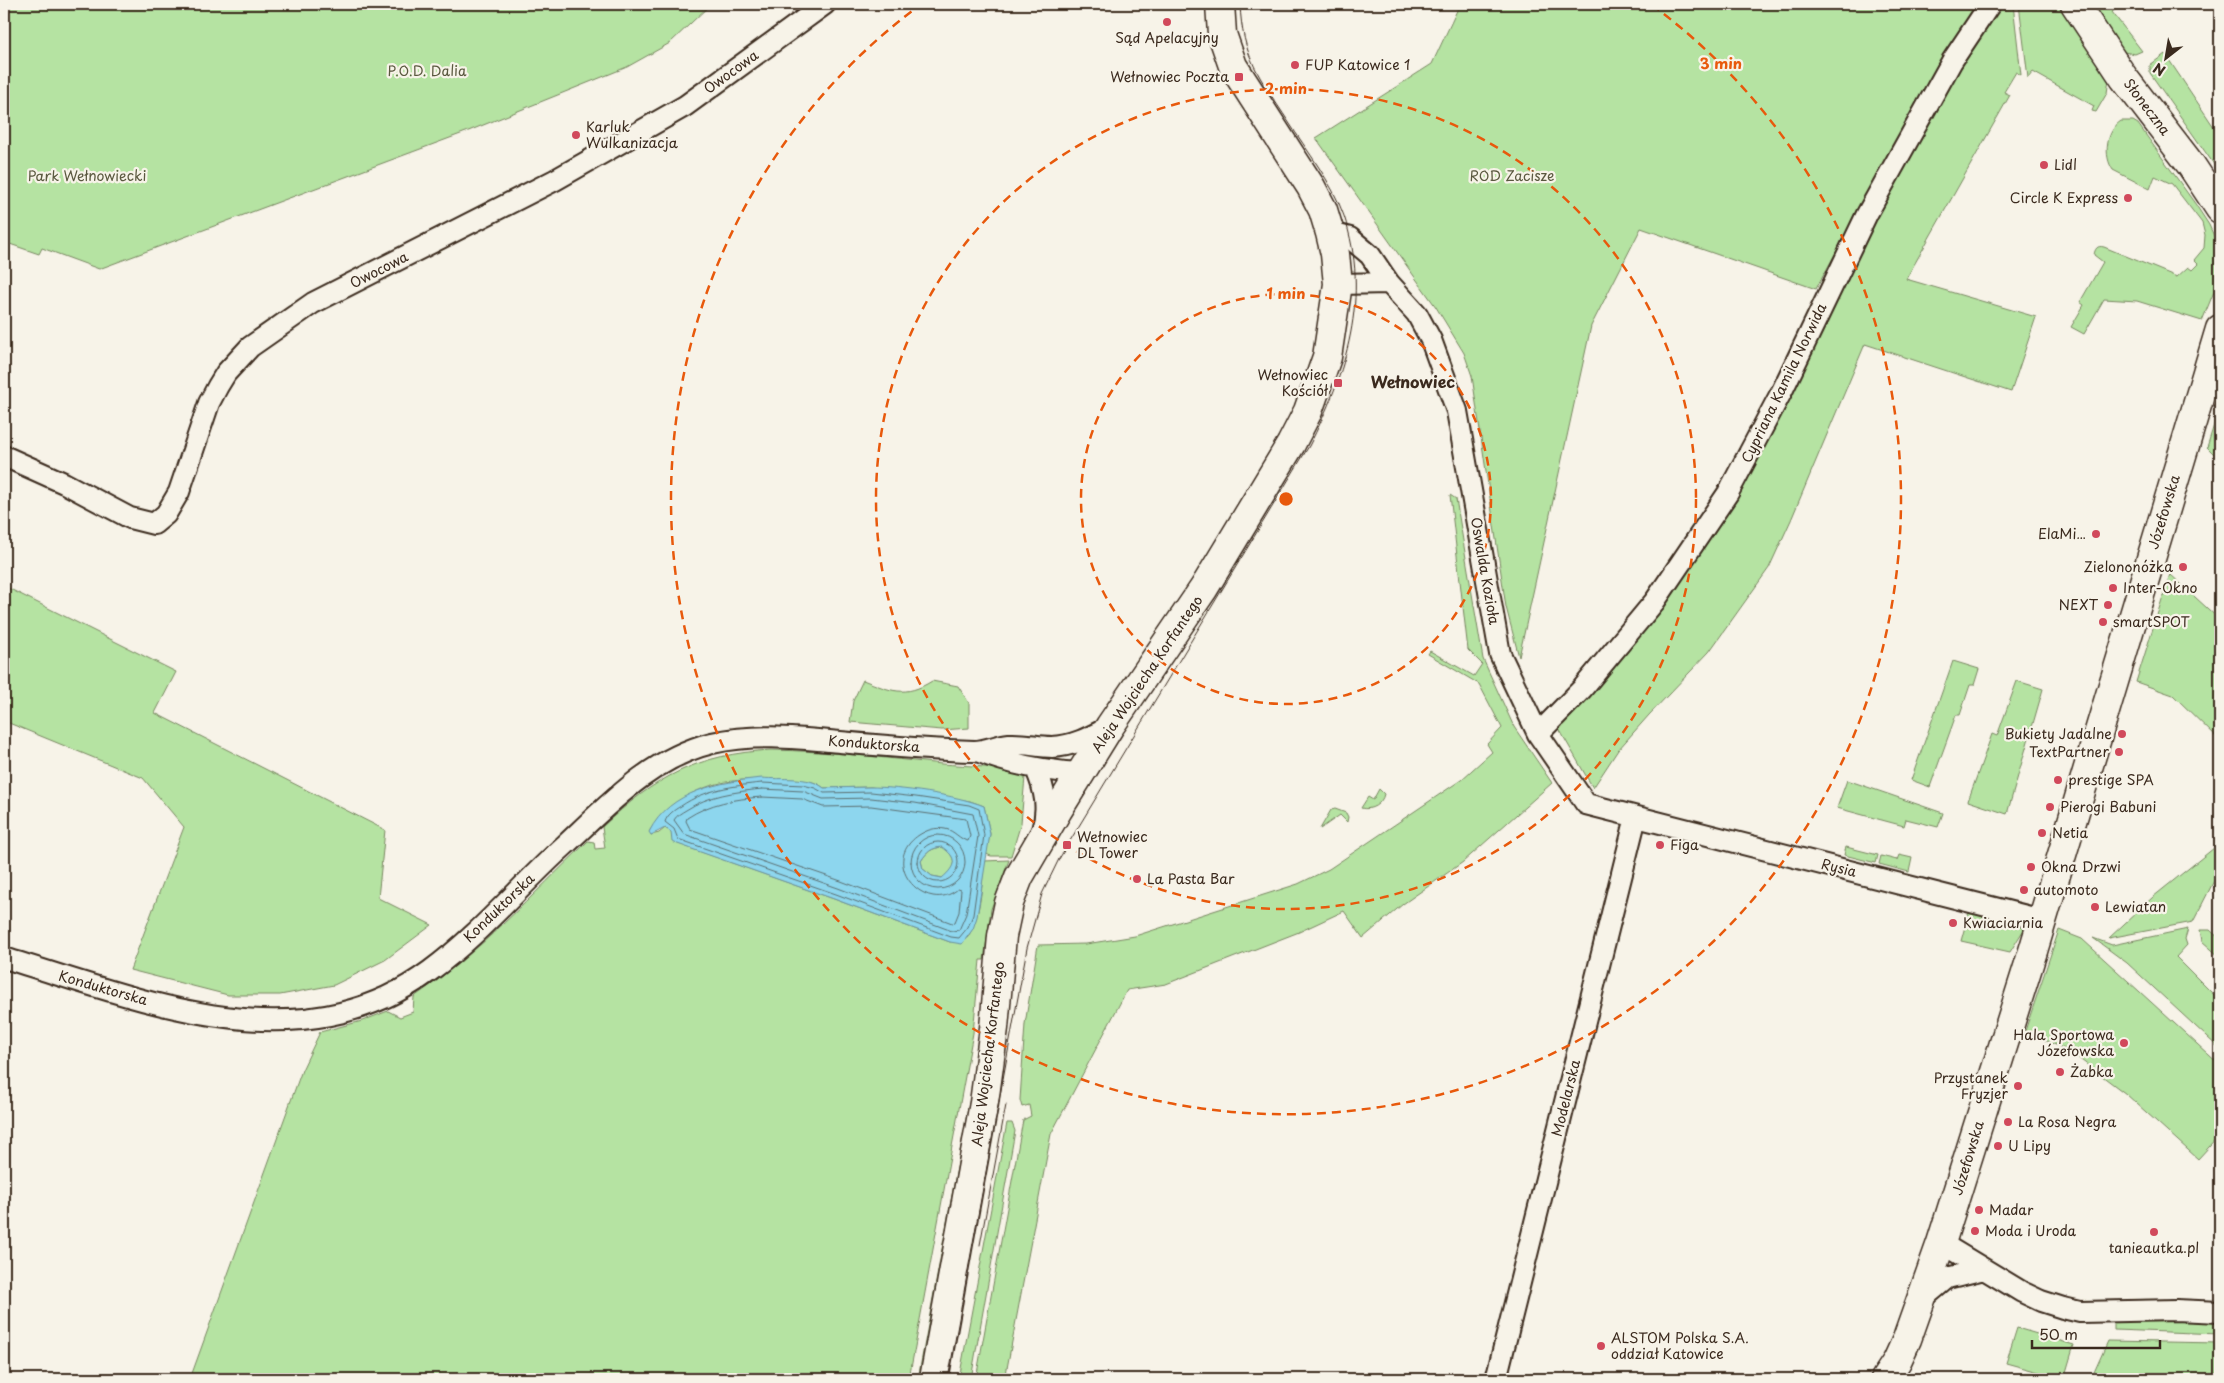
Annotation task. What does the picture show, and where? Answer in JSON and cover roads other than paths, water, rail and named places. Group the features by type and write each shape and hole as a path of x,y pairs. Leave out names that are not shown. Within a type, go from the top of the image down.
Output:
{"main road":[{"name":"Aleja Wojciecha Korfantego","path":"934,1379 984,1103 994,1028 1002,936 1009,903 1019,877 1081,773 1110,726 1204,588 1291,444 1308,411 1327,357 1338,284 1335,254 1323,210 1311,187 1233,66 1222,34 1220,4"},
{"name":"Słoneczna","path":"2075,4 2124,78 2191,165 2220,209"},
{"name":"Józefowska","path":"1885,1379 1897,1361 1941,1243 2042,920 2220,329"}],"street":[{"name":"Owocowa","path":"4,456 64,483 130,518 154,524 166,514 179,492 209,403 218,386 226,373 250,346 313,303 555,180 685,106 825,4"},
{"name":"Cypriana Kamila Norwida","path":"1538,734 1582,689 1655,601 1728,493 1782,391 1871,206 1952,61 1990,4"},
{"name":"Oswalda Kozioła","path":"1330,234 1350,238 1373,259 1390,283 1417,314 1431,340 1457,411 1500,654 1538,734 1586,804 1636,817"},
{"path":"1338,284 1390,283"},
{"name":"Konduktorska","path":"4,958 180,1010 219,1018 255,1022 284,1021 339,1014 400,990 430,971 470,937 550,859 627,788 654,768 678,754 721,741 752,738 803,739 978,751 1007,744 1049,747 1070,745 1085,740 1110,726"},
{"path":"1049,747 1081,773"},
{"name":"Konduktorska","path":"978,751 997,759 1036,769 1048,768 1063,772 1081,773"},
{"path":"1036,769 1046,799 1046,818 1038,843"},
{"name":"Rysia","path":"1636,817 2042,920"},
{"name":"Modelarska","path":"1496,1379 1636,817"},
{"path":"1941,1243 2041,1302 2080,1312 2176,1310 2220,1312"},
{"path":"1920,1302 1947,1278 1984,1269"}],"water":[{"path":"762,778 810,781 824,788 882,787 912,790 959,798 984,806 990,834 977,917 973,929 962,944 950,942 672,842 671,832 665,828 651,835 649,832 658,818 670,806 683,798 713,786","holes":["942,847 953,858 953,862 950,870 942,878 932,876 923,869 921,861 930,851"]}],"tram line":[{"path":"948,1379 1027,948 1042,894 1059,859 1309,446 1334,391 1350,334 1355,305 1355,276 1352,246 1344,216 1326,179 1254,66 1244,39 1240,4"},
{"path":"980,1245 1006,1105"}],"place":[{"name":"Sąd Apelacyjny","path":"1167,22"},
{"name":"FUP Katowice 1","path":"1295,65"},
{"name":"Wełnowiec Poczta","path":"1239,77"},
{"name":"Karluk Wulkanizacja","path":"576,135"},
{"name":"Lidl","path":"2044,165"},
{"name":"Circle K Express","path":"2128,198"},
{"name":"Wełnowiec Kościół","path":"1338,383"},
{"name":"ElaMi…","path":"2096,534"},
{"name":"Zielononóżka","path":"2183,567"},
{"name":"Inter-Okno","path":"2113,588"},
{"name":"NEXT","path":"2108,605"},
{"name":"smartSPOT","path":"2103,622"},
{"name":"Bukiety Jadalne","path":"2122,734"},
{"name":"TextPartner","path":"2119,752"},
{"name":"prestige SPA","path":"2058,780"},
{"name":"Pierogi Babuni","path":"2050,807"},
{"name":"Netia","path":"2042,833"},
{"name":"Wełnowiec DL Tower","path":"1067,845"},
{"name":"Figa","path":"1660,845"},
{"name":"Okna Drzwi","path":"2031,867"},
{"name":"La Pasta Bar","path":"1137,879"},
{"name":"automoto","path":"2024,890"},
{"name":"Lewiatan","path":"2095,907"},
{"name":"Kwiaciarnia","path":"1953,923"},
{"name":"Hala Sportowa Józefowska","path":"2124,1043"},
{"name":"Żabka","path":"2060,1072"},
{"name":"Przystanek Fryzjer","path":"2018,1086"},
{"name":"La Rosa Negra","path":"2008,1122"},
{"name":"U Lipy","path":"1998,1146"},
{"name":"Madar","path":"1979,1210"},
{"name":"Moda i Uroda","path":"1975,1231"},
{"name":"tanieautka.pl","path":"2154,1232"},
{"name":"ALSTOM Polska S.A. oddział Katowice","path":"1601,1346"}],"district":[{"name":"Wełnowiec","path":"1413,382"}],"park label":[{"name":"P.O.D. Dalia","path":"427,71"},
{"name":"Park Wełnowiecki","path":"87,176"},
{"name":"ROD Zacisze","path":"1512,176"}]}
